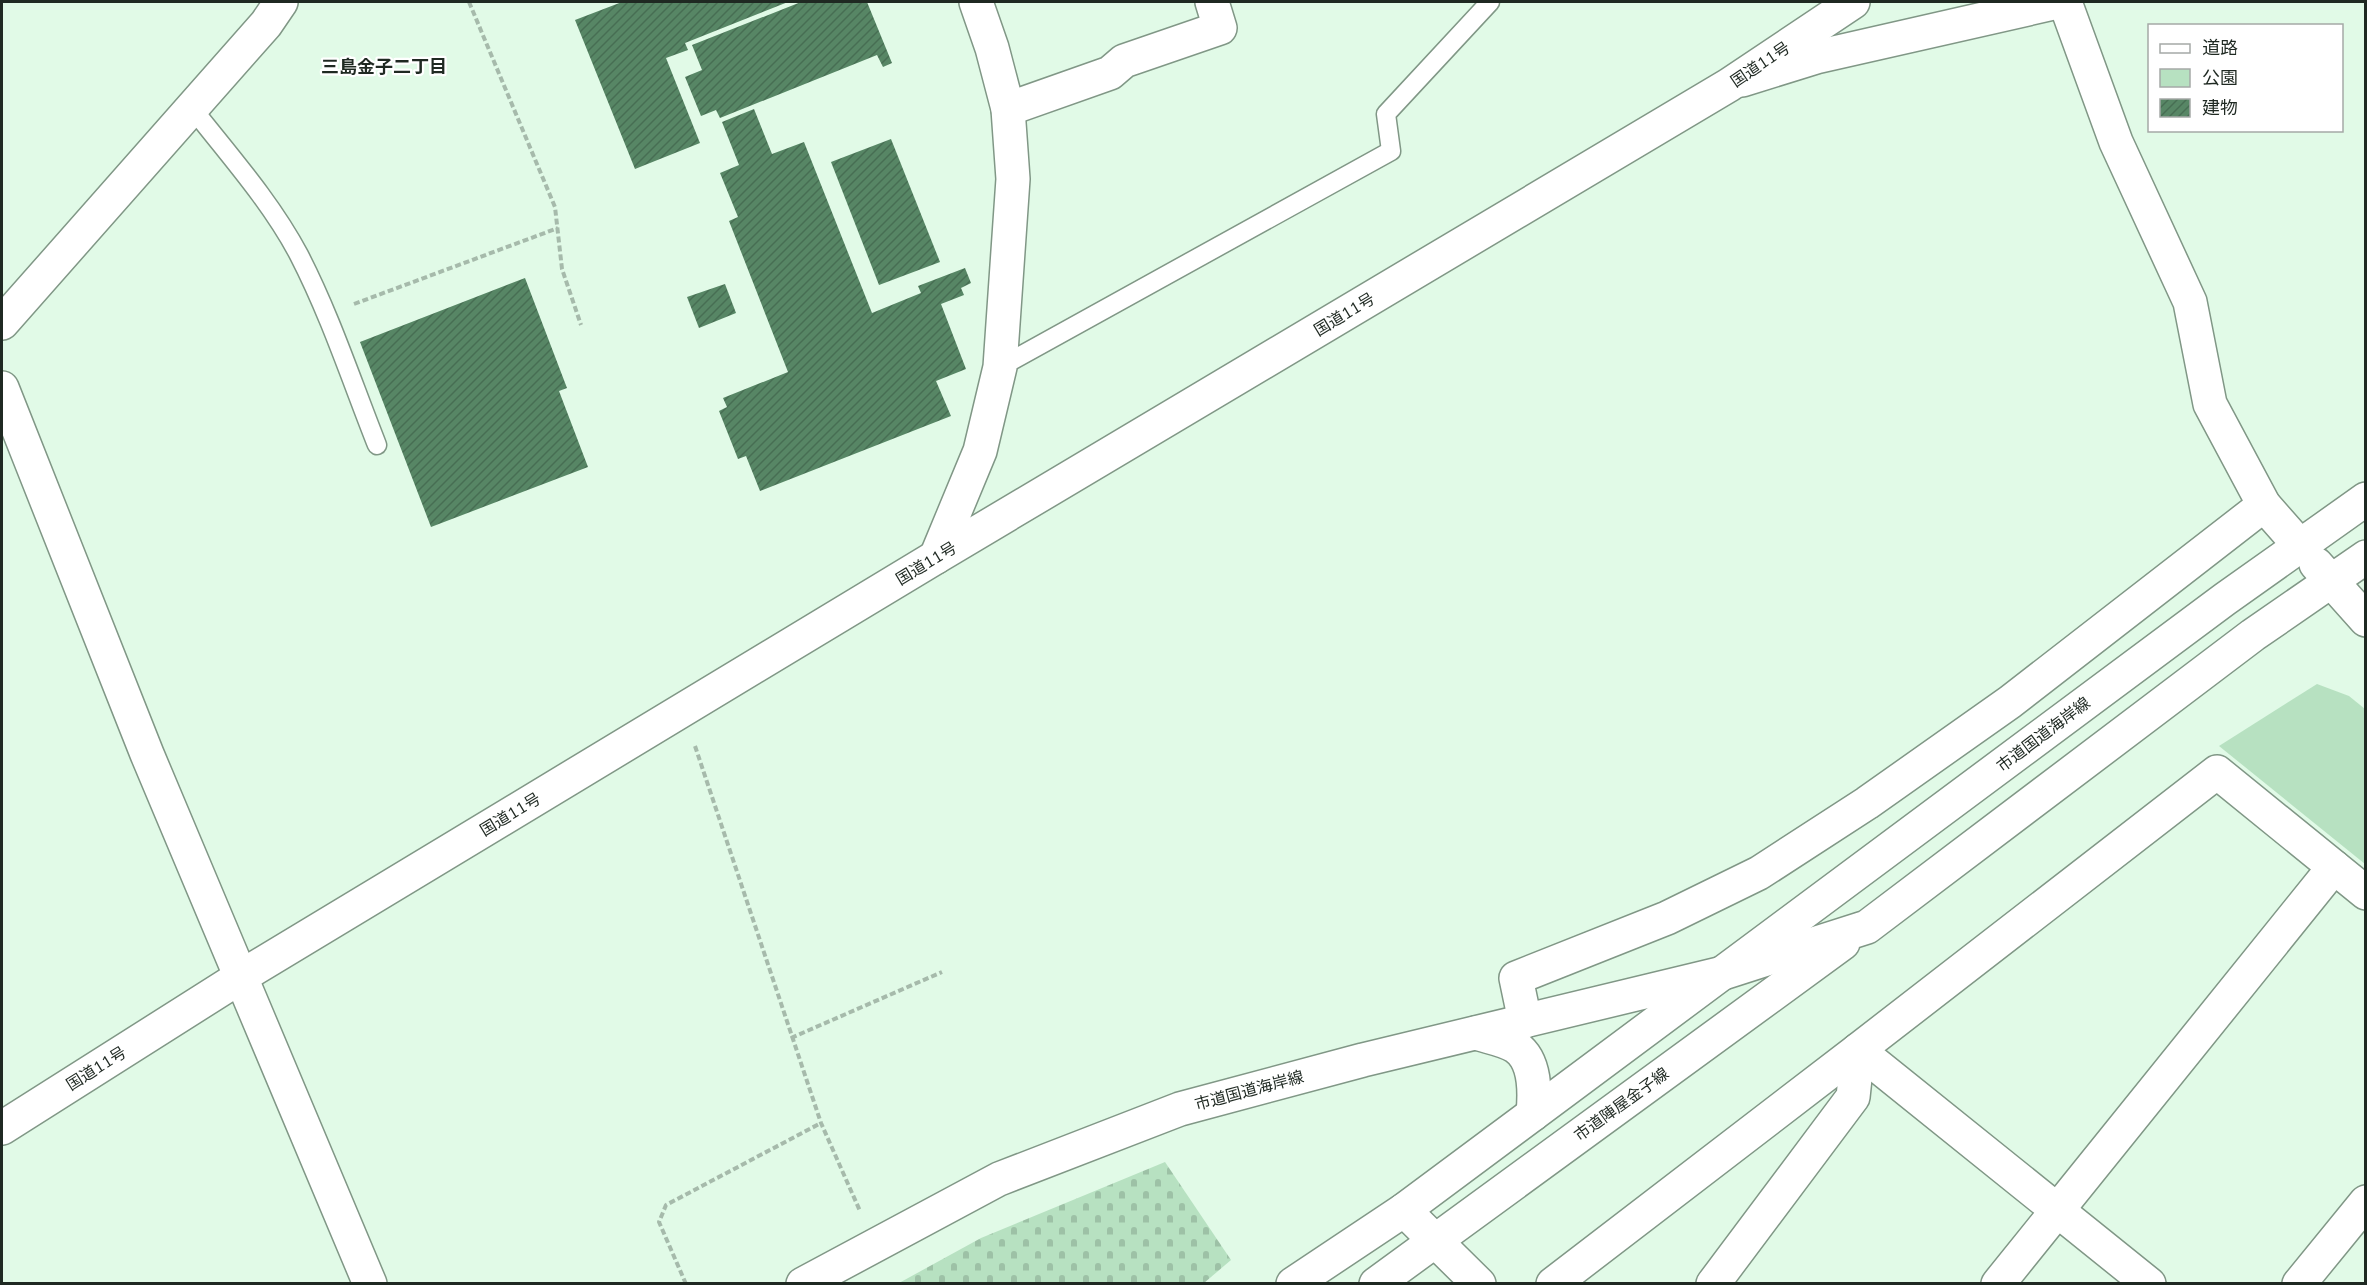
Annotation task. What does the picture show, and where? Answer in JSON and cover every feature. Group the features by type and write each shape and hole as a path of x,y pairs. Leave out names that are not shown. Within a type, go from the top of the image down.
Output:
{"main road":[{"path":"2,323 266,24 281,2"},
{"path":"936,557 980,450 1000,367 1013,179 1008,109 992,48 976,2"},
{"path":"1008,109 1110,73 1124,61 1220,28 1212,2"},
{"name":"国道11号","path":"2,1128 242,976 936,557 1729,85 1853,2"},
{"path":"1729,85 1816,57 2058,2"},
{"path":"2065,2 2116,142 2190,302 2210,404 2264,505 2366,620"},
{"path":"2,388 143,743 370,1284"},
{"name":"市道国道海岸線","path":"1723,973 2225,599 2366,499"},
{"path":"1525,1021 1516,978 1667,918 1759,873 1868,804 2010,702 2264,505"},
{"name":"市道国道海岸線","path":"803,1284 999,1179 1180,1108 1363,1060 1723,973 1867,927 2253,635 2366,557"},
{"path":"1553,1284 2217,772 2366,893"},
{"path":"1998,1284 2334,867"},
{"name":"市道陣屋金子線","path":"1376,1284 1867,927"},
{"path":"1293,1284 1404,1210 1723,973"},
{"path":"1476,1033 1517,1048 1529,1064 1536,1088 1533,1114"},
{"path":"1858,1050 2150,1284"},
{"path":"1713,1284 1853,1097 1858,1050"},
{"path":"2299,1284 2366,1202"},
{"path":"1404,1210 1479,1284"}],"lane":[{"path":"1000,367 1391,151 1386,114 1490,2"},
{"path":"192,108 256,189 299,254 377,445"}],"path":[{"path":"469,2 555,207 562,269 581,325"},
{"path":"325,314 558,228"},
{"path":"683,710 821,1123 874,1245"},
{"path":"791,1038 942,972"},
{"path":"686,1284 659,1222 666,1205 821,1123"}],"green space":[{"path":"2317,684 2349,696 2365,709 2365,864 2219,746"},
{"path":"1165,1162 1231,1260 1204,1283 899,1283 981,1238"}],"building":[{"path":"622,2 788,2 685,43 688,50 666,58 700,143 635,169 575,20"},
{"path":"801,2 867,2 892,63 883,67 877,55 720,118 716,110 701,116 685,77 702,70 692,45"},
{"path":"754,109 772,154 804,142 872,313 921,293 918,286 965,268 971,283 961,288 964,295 941,304 966,369 936,381 951,416 760,491 746,456 738,459 719,411 727,407 723,398 788,372 729,221 738,217 720,173 739,165 722,122"},
{"path":"891,139 940,262 879,285 831,162"},
{"path":"525,278 567,388 559,391 588,467 431,527 360,342"},
{"path":"725,284 736,313 699,328 687,297"}],"district":[{"name":"三島金子二丁目","path":"384,67"}]}
